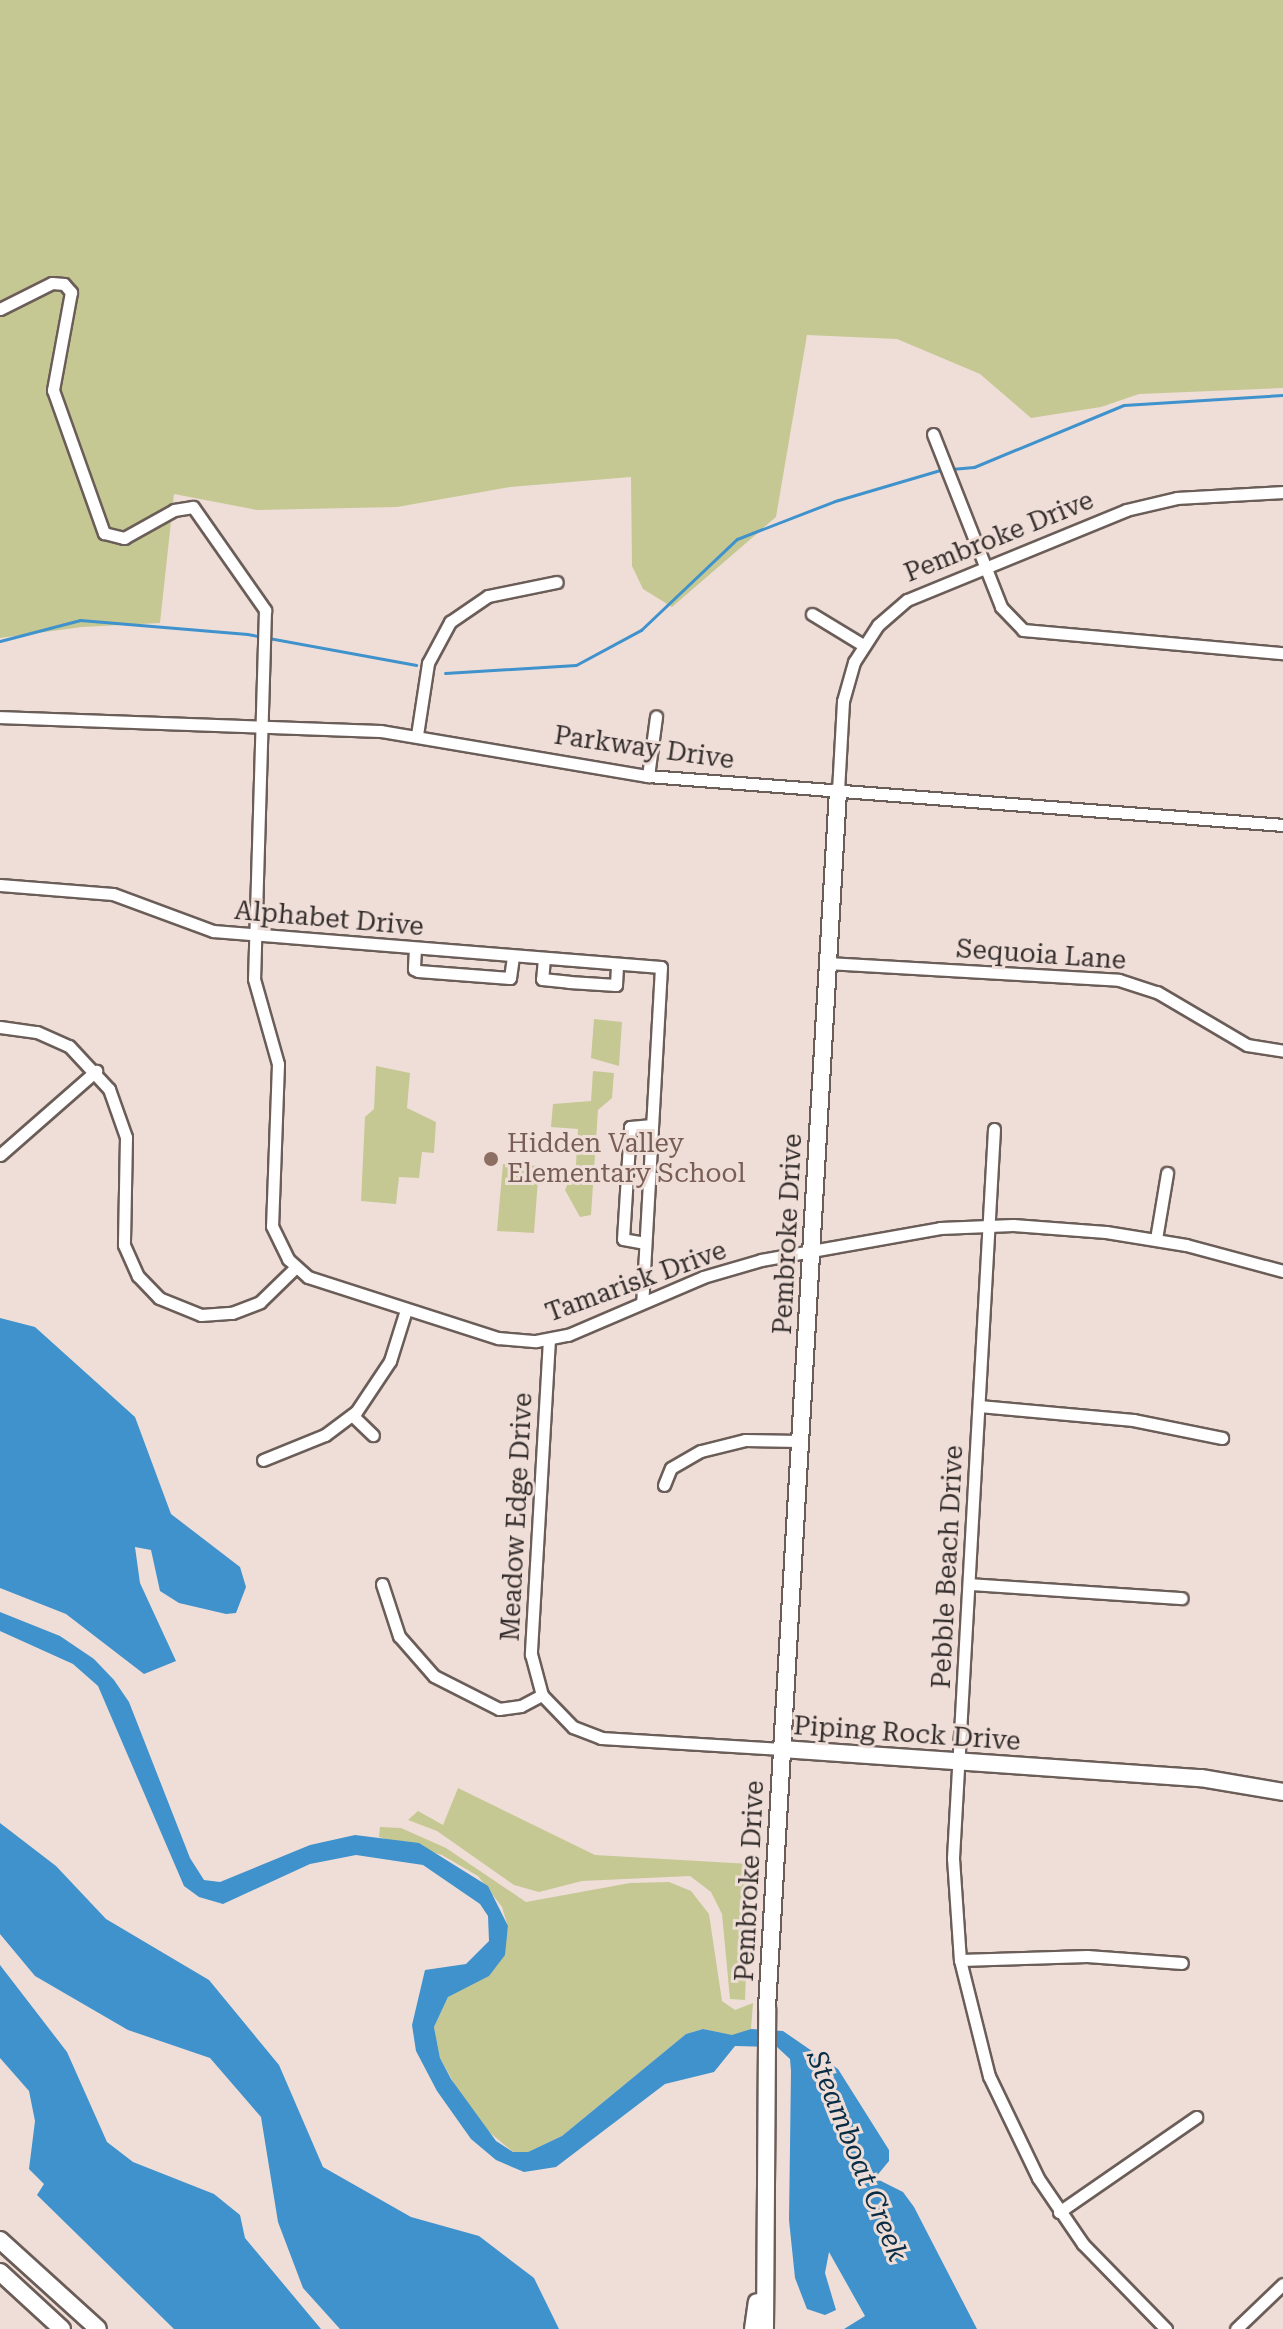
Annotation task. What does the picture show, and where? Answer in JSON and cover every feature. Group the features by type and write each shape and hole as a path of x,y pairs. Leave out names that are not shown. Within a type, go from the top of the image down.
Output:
{"street":[{"path":"0,309 52,283 64,284 71,292 53,390 104,533 124,538 179,507 193,507 265,610 254,936 256,995 278,1064 270,1214 278,1244 296,1267 260,1302 232,1313 185,1311 147,1287 130,1262 123,1236 127,1154 122,1120 96,1071 52,1038 0,1027"},
{"path":"933,434 1007,616 1035,634 1283,653"},
{"name":"Pembroke Drive","path":"765,2329 762,2289 767,2008 843,701 863,645 907,600 985,566 1152,503 1283,492"},
{"path":"417,735 428,663 450,622 488,596 557,582"},
{"path":"812,614 863,645"},
{"name":"Parkway Drive","path":"0,717 417,735 648,776 1283,825"},
{"path":"648,776 656,717"},
{"name":"Alphabet Drive","path":"0,885 113,894 199,927 254,936 661,967 652,1125"},
{"path":"415,948 418,971 510,978 513,956"},
{"path":"544,958 542,979 569,982 616,985 617,964"},
{"name":"Sequoia Lane","path":"827,963 1119,980 1157,992 1247,1045 1283,1051"},
{"path":"0,1155 96,1071"},
{"path":"642,1302 652,1125 630,1127 623,1239 645,1243"},
{"name":"Pebble Beach Drive","path":"994,1129 953,1858 960,1960 989,2076 1020,2146 1059,2212 1110,2275 1166,2329"},
{"path":"1156,1239 1167,1173"},
{"name":"Tamarisk Drive","path":"296,1267 322,1284 498,1338 549,1339 703,1277 811,1248 890,1234 990,1225 1156,1239 1283,1271"},
{"path":"263,1460 317,1440 352,1415 381,1380 406,1310"},
{"name":"Meadow Edge Drive","path":"542,1695 531,1654 549,1339"},
{"path":"979,1406 1133,1420 1222,1438"},
{"path":"352,1415 373,1435"},
{"path":"664,1485 677,1463 721,1444 799,1441"},
{"path":"382,1584 399,1636 434,1676 499,1709 521,1706 542,1695"},
{"path":"969,1584 1182,1598"},
{"name":"Piping Rock Drive","path":"542,1695 561,1719 601,1738 1201,1778 1283,1792"},
{"path":"960,1960 1087,1956 1182,1963"},
{"path":"1059,2212 1196,2117"},
{"path":"0,2240 98,2329"},
{"path":"0,2272 62,2329"},
{"path":"1236,2329 1283,2284"},
{"name":"Pembroke Drive","path":"753,2329 762,2289"}],"green space":[{"path":"0,0 1283,0 1283,388 1139,394 1101,407 1031,418 980,374 897,339 807,335 776,517 672,607 643,589 632,566 631,477 510,487 397,507 257,510 174,494 160,623 82,627 0,638"},
{"path":"594,1019 622,1022 619,1066 591,1058"},
{"path":"376,1066 410,1073 407,1108 436,1122 434,1153 422,1152 419,1178 399,1177 396,1204 361,1201 365,1117 374,1109"},
{"path":"593,1071 614,1073 612,1098 598,1110 591,1215 580,1217 565,1190 568,1183 575,1182 578,1129 551,1127 553,1104 591,1101"},
{"path":"503,1164 539,1166 534,1233 497,1231"},
{"path":"458,1788 595,1855 750,1864 745,2000 730,1999 722,1914 711,1892 690,1876 582,1881 539,1892 514,1885 437,1831 408,1820 418,1811 443,1825"},
{"path":"380,1827 401,1828 446,1848 526,1902 630,1883 669,1882 691,1891 709,1914 722,2001 735,2010 753,2003 751,2029 732,2036 703,2029 686,2034 562,2136 528,2152 513,2152 482,2126 466,2105 440,2058 434,2027 448,1997 504,1955 508,1927 502,1907 478,1876 442,1855 379,1837"}],"water":[{"path":"0,1318 35,1327 135,1417 171,1514 240,1567 246,1587 236,1613 226,1614 179,1603 160,1591 151,1550 135,1547 140,1583 176,1661 144,1674 66,1614 0,1588"},
{"name":"Steamboat Creek","path":"0,1612 60,1636 94,1659 114,1680 129,1702 190,1858 204,1880 220,1882 310,1845 355,1835 419,1843 488,1886 508,1926 505,1955 489,1976 448,1997 434,2027 440,2058 451,2079 496,2141 513,2152 528,2152 562,2136 686,2034 703,2029 732,2035 751,2029 783,2031 838,2069 889,2150 889,2161 875,2178 903,2192 914,2207 977,2329 844,2329 865,2316 829,2252 825,2273 836,2310 825,2315 807,2309 795,2278 789,2220 790,2059 777,2047 735,2046 714,2072 665,2084 556,2167 524,2172 496,2160 471,2139 437,2091 416,2051 412,2025 425,1970 466,1964 489,1941 488,1916 480,1904 423,1865 356,1855 310,1864 223,1904 199,1897 184,1886 98,1686 73,1664 0,1631"},
{"path":"0,1823 56,1866 106,1919 209,1980 279,2065 323,2167 411,2217 479,2236 534,2278 559,2329 340,2329 303,2288 278,2222 261,2117 210,2058 128,2030 35,1976 0,1934"},
{"path":"0,1965 67,2052 107,2142 133,2162 214,2194 240,2215 245,2238 321,2329 174,2329 37,2195 44,2184 29,2169 35,2121 29,2091 0,2058"}],"waterway":[{"path":"951,469 974,467 1124,405 1283,395"},
{"path":"445,673 576,665 641,630 737,539 835,501 944,469"},
{"path":"0,641 80,620 247,634 416,665"}],"place":[{"name":"Hidden Valley Elementary School","path":"491,1159"}]}
